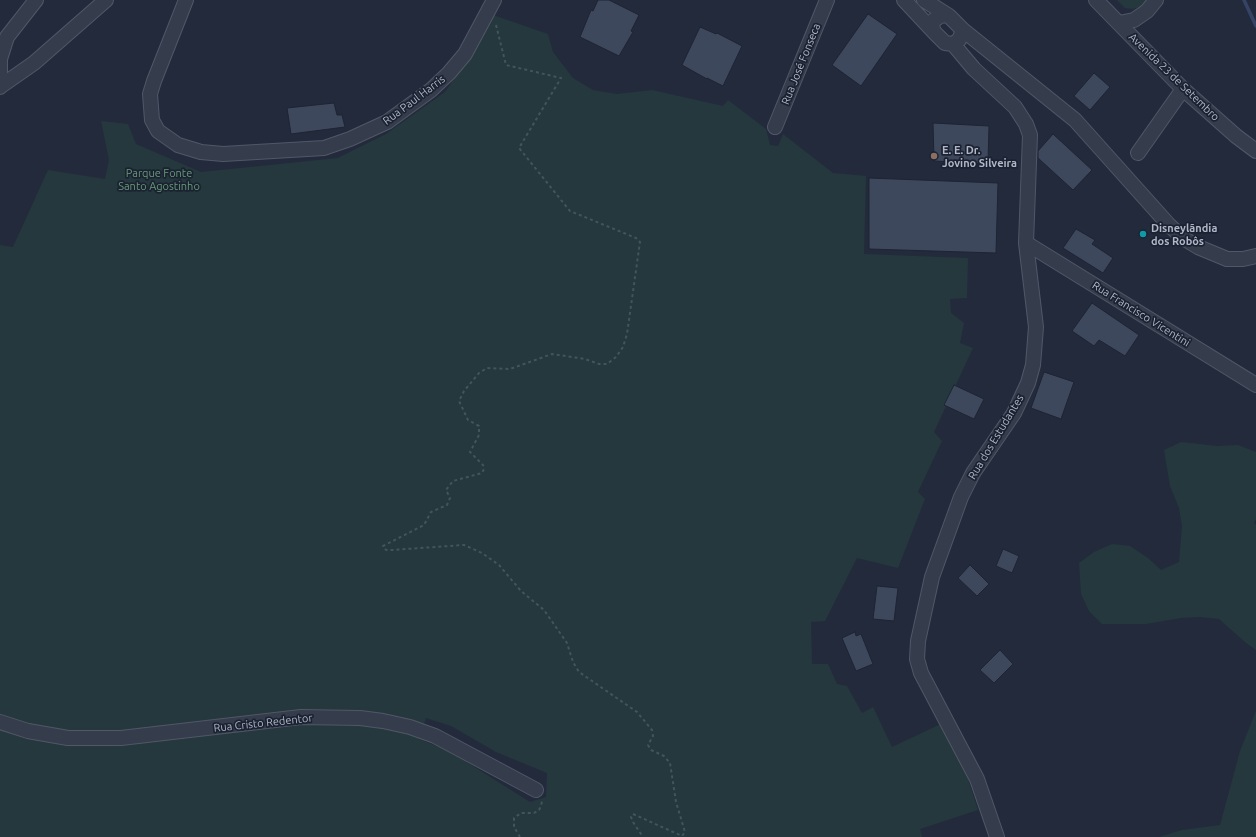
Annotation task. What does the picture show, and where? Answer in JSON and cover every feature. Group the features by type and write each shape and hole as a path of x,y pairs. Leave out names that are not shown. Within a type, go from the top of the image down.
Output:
{"street":[{"path":"0,86 0,59 7,37 36,0"},
{"path":"0,86 34,63 106,0"},
{"name":"Rua Paul Harris","path":"186,0 150,94 150,111 152,120 158,131 178,145 202,152 223,154 324,148 350,139 387,122 431,90 449,73 465,54 493,3"},
{"name":"Rua José Fonseca","path":"775,127 827,0"},
{"path":"904,0 946,43 953,44 959,40 962,30"},
{"path":"924,0 949,16 962,30 1075,120 1168,224 1183,238 1203,250 1227,259 1243,259 1256,256"},
{"name":"Avenida 23 de Setembro","path":"1096,0 1183,89 1236,136 1256,151"},
{"path":"1119,23 1134,20 1147,11 1156,0"},
{"path":"934,32 932,26 934,20 942,15 949,16"},
{"name":"Rua dos Estudantes","path":"953,44 974,69 1015,107 1026,124 1030,135 1026,243 1036,327 1036,344 1028,383 1014,413 973,473 961,497 932,577 918,641 917,659 921,673 977,779 996,837"},
{"path":"1138,153 1183,89"},
{"name":"Rua Francisco Vicentini","path":"1026,243 1256,385"},
{"name":"Rua Cristo Redentor","path":"0,722 28,731 68,738 121,738 301,717 375,720 410,727 435,736 536,790"}],"path":[{"path":"493,3 506,65 561,78 519,148 570,211 636,238 640,242 627,334 623,347 616,357 607,364 599,364 585,359 552,354 510,369 487,368 479,373 464,391 459,401 468,420 479,426 479,435 470,452 483,465 484,469 482,473 452,481 446,490 450,498 446,505 432,512 424,525 383,546 386,550 392,550 464,545 482,553 499,565 521,591 544,610 567,643 579,672 637,712 652,730 653,736 648,745 651,750 664,756 670,763 676,802 686,832 682,836 633,814 631,817 633,822 643,837"},
{"path":"520,837 514,827 514,818 521,813 534,812 541,806 541,798 536,790"}],"green space":[{"path":"1117,0 1148,0 1143,6 1133,9 1125,8"},
{"name":"Parque Fonte Santo Agostinho","path":"493,15 548,34 553,52 573,78 593,90 617,94 652,90 723,106 728,100 766,129 770,145 778,146 783,134 833,173 866,176 864,254 968,258 967,298 950,299 951,313 964,323 960,343 973,348 934,432 942,441 918,492 925,499 898,568 857,558 825,621 811,622 812,664 828,664 837,684 847,686 862,713 873,707 892,747 941,724 968,779 978,810 920,829 922,837 0,837 0,245 13,247 48,170 105,179 109,160 101,121 128,124 136,144 201,172 338,158 386,134 445,92 468,59","holes":["426,718 451,726 496,752 547,773 546,797 530,802 449,751 419,739"]},
{"path":"1181,442 1217,446 1238,445 1256,452 1256,519 1254,523 1256,525 1256,650 1219,619 1201,617 1181,618 1146,624 1102,624 1089,611 1081,594 1079,563 1094,552 1112,544 1130,546 1148,558 1161,570 1179,562 1182,526 1179,508 1170,486 1164,450"},
{"path":"1256,711 1256,837 1159,837 1182,830 1220,825 1240,751"}],"building":[{"path":"598,0 609,0 639,15 631,31 633,32 619,56 580,37 591,10 593,11"},
{"path":"868,14 897,34 861,86 832,65"},
{"path":"700,27 716,34 717,33 742,46 723,86 682,65"},
{"path":"1094,73 1110,87 1090,110 1074,96"},
{"path":"334,103 337,115 342,115 345,127 291,134 287,108"},
{"path":"933,123 989,126 988,164 934,161"},
{"path":"1053,134 1092,170 1073,190 1038,158 1038,151"},
{"path":"869,178 998,183 996,253 869,249"},
{"path":"1076,229 1095,240 1092,244 1113,258 1103,273 1063,248"},
{"path":"1092,303 1139,335 1125,356 1099,340 1094,346 1072,331"},
{"path":"1044,372 1074,382 1061,419 1031,408"},
{"path":"954,385 984,399 974,419 944,405"},
{"path":"1003,549 1019,556 1012,573 996,566"},
{"path":"970,565 989,584 977,596 958,578"},
{"path":"877,586 898,588 894,621 873,619"},
{"path":"855,632 856,636 861,634 873,664 856,671 842,638"},
{"path":"1000,650 1013,664 994,683 980,670"}],"waterway":[{"path":"1244,0 1256,26"}],"place":[{"name":"E. E. Dr. Jovino Silveira","path":"934,156"},
{"name":"Disneylãndia dos Robôs","path":"1143,234"}]}
